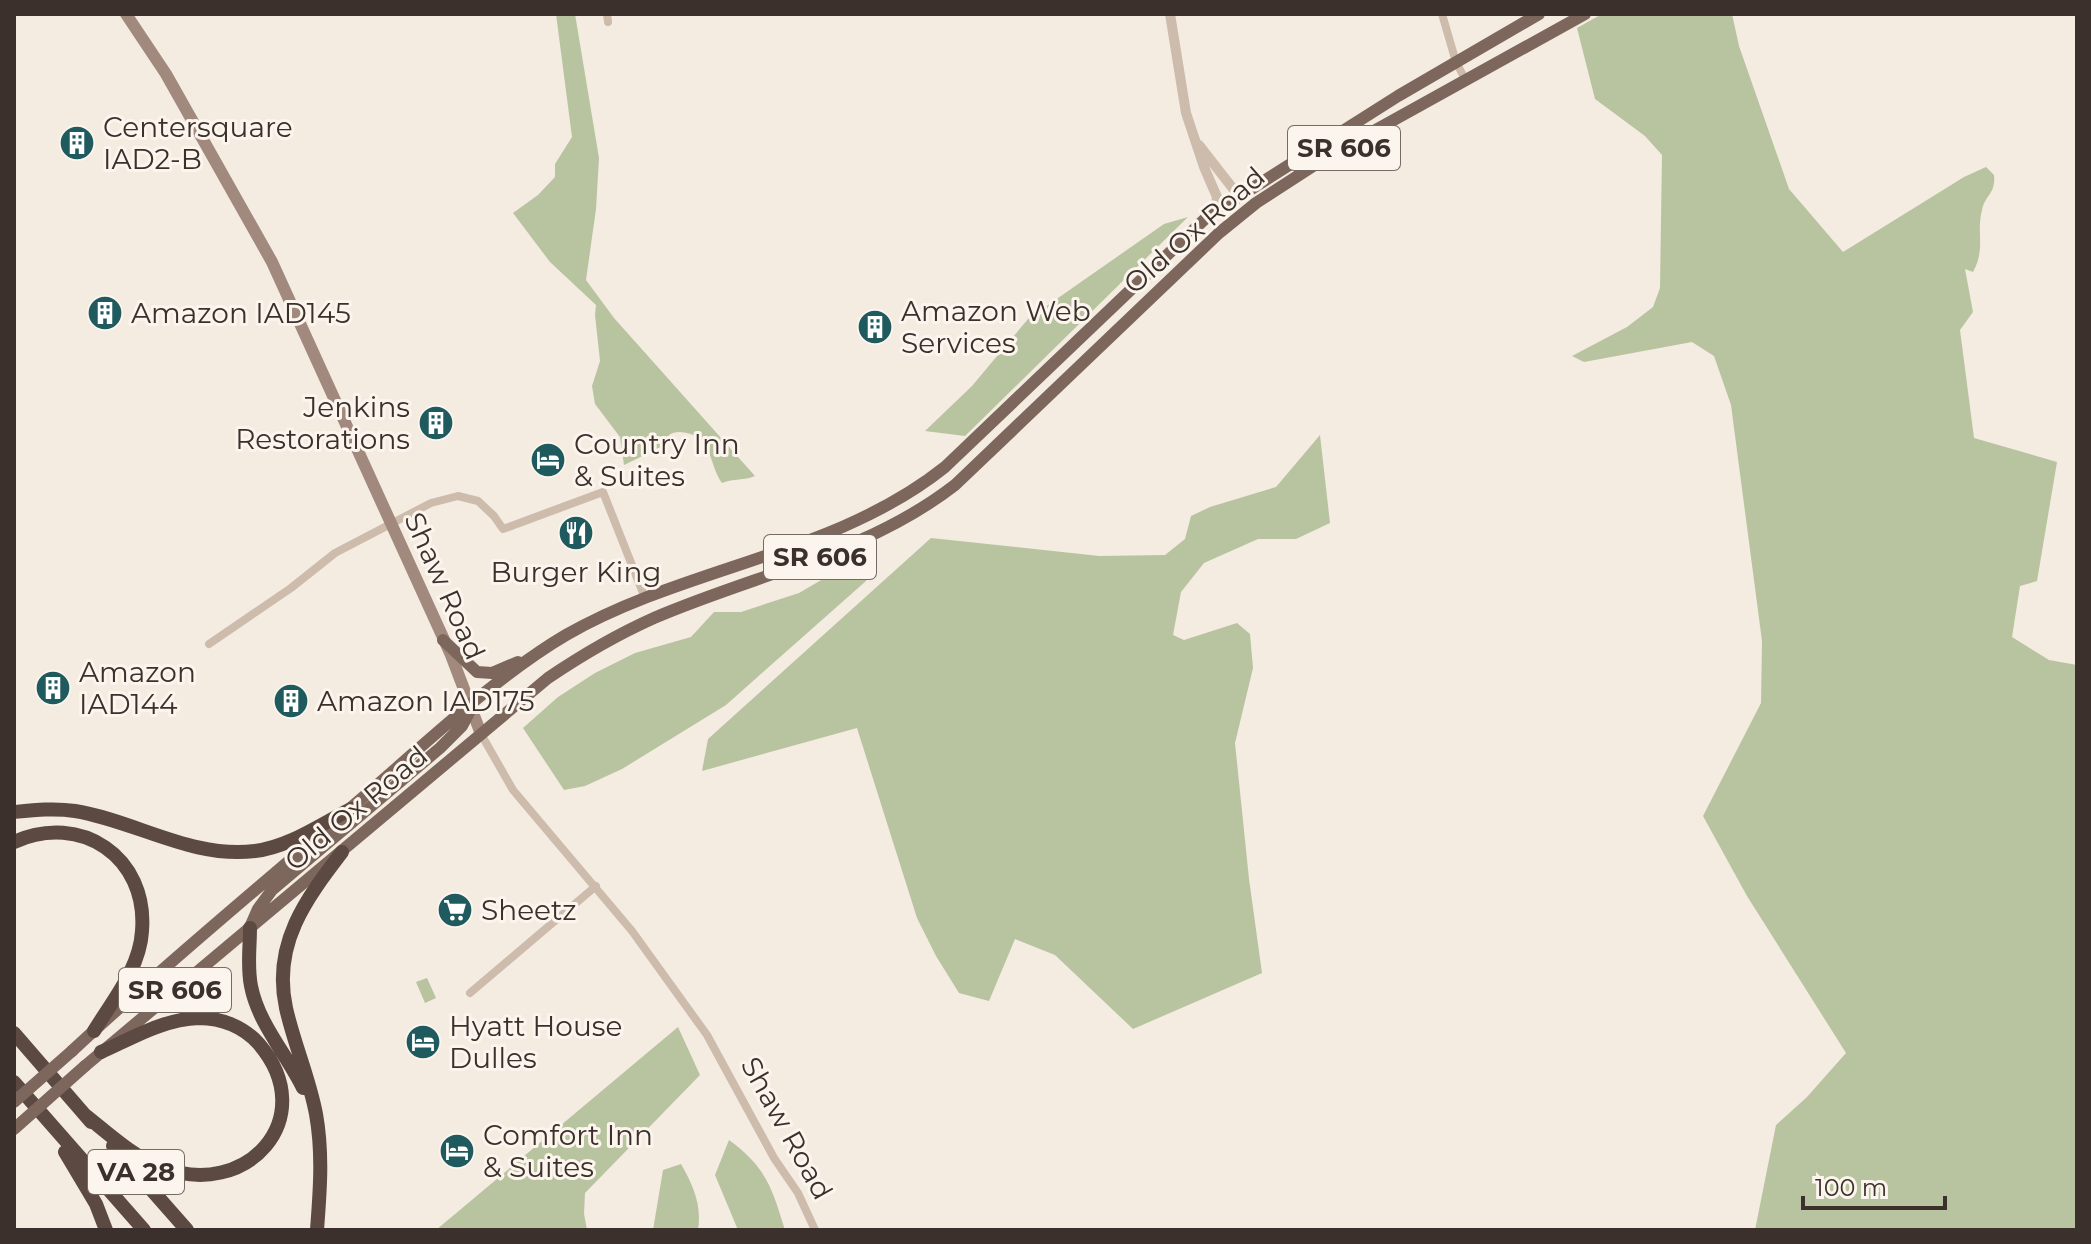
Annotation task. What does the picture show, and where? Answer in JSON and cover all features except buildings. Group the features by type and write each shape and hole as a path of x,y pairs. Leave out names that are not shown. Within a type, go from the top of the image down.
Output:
{"highway":[{"path":"14,812 45,809 77,812 194,847 253,851 301,835 351,809"},
{"path":"14,842 31,834 72,834 111,850 132,876 142,910 142,933 137,957 127,980 94,1031"},
{"path":"317,1230 321,1166 316,1114 285,1006 284,959 302,906 342,852"},
{"path":"250,928 248,964 251,989 316,1114"},
{"path":"85,1115 129,1150 159,1167 189,1176 207,1177 231,1172 251,1160 274,1134 279,1119 282,1092 276,1069 251,1035 235,1026 199,1018 171,1023 101,1052"},
{"name":"VA 28","path":"14,1033 187,1230"},
{"name":"VA 28","path":"14,1082 144,1230"},
{"path":"51,1127 96,1204 106,1230"}],"main road":[{"name":"Shaw Road","path":"126,14 166,74 272,262 443,640 481,734"},
{"name":"Old Ox Road","path":"14,1102 471,706 536,655 568,634 645,598 852,523 879,511 925,483 1209,215 1539,14"},
{"name":"Old Ox Road","path":"14,1129 101,1052 548,678 624,632 657,617 835,553 880,533 927,506 990,452 1228,225 1256,203 1314,165 1585,14"},
{"path":"1228,225 1237,212 1238,195"},
{"path":"443,640 470,667 483,673 497,671 536,655"},
{"path":"250,928 258,909 272,890 453,736 469,715 471,706"}],"street":[{"path":"1170,14 1182,93 1195,140 1217,197 1216,207 1209,215"},
{"path":"1442,14 1456,62 1465,79"},
{"path":"1195,140 1238,195"},
{"path":"209,644 291,588 335,553 431,503 458,496 485,506 503,529 603,492 645,598"},
{"name":"Shaw Road","path":"481,734 513,790 632,931 719,1054 752,1118 803,1202 815,1230"},
{"path":"470,993 596,886"}],"green space":[{"path":"556,14 575,14 599,158 596,209 586,280 614,318 755,476 722,483 704,444 691,434 680,432 668,436 661,447 624,465 620,437 595,404 592,386 600,361 596,305 550,262 513,213 538,195 555,177 555,164 572,137"},
{"path":"1602,14 1732,14 1739,46 1789,189 1843,252 1964,177 1986,167 1994,175 1992,190 1982,210 1977,263 1973,272 1965,269 1973,312 1960,330 1974,438 2057,462 2037,581 2020,586 2012,637 2049,660 2077,665 2077,1230 1755,1230 1776,1125 1807,1097 1846,1053 1747,896 1703,816 1761,703 1762,641 1731,405 1714,356 1692,342 1584,362 1572,356 1627,327 1653,307 1660,288 1662,155 1645,136 1595,99 1577,28"},
{"path":"1188,217 965,436 925,431 972,386 1028,319 1164,224"},
{"path":"1320,435 1330,523 1296,539 1258,539 1204,563 1181,592 1173,635 1184,640 1237,623 1250,634 1253,668 1235,743 1262,973 1133,1029 1055,955 1015,939 989,1001 959,993 917,918 857,728 702,771 708,739 931,538 1099,556 1165,555 1185,539 1191,516 1276,487"},
{"path":"852,562 864,562 872,571 866,581 726,705 622,769 585,786 564,790 523,728 558,697 595,673 635,653 691,637 714,612 741,612 799,593"},
{"path":"427,978 436,998 425,1003 416,982"},
{"path":"678,1027 700,1075 585,1193 587,1230 436,1230"},
{"path":"729,1140 760,1169 785,1230 738,1230 715,1175"},
{"path":"681,1164 696,1196 698,1230 653,1230 663,1170"}],"place":[{"name":"Centersquare IAD2-B","path":"77,143"},
{"name":"Amazon IAD145","path":"105,313"},
{"name":"Amazon Web Services","path":"875,327"},
{"name":"Jenkins Restorations","path":"436,423"},
{"name":"Country Inn & Suites","path":"548,460"},
{"name":"Burger King","path":"576,533"},
{"name":"Amazon IAD144","path":"53,688"},
{"name":"Amazon IAD175","path":"291,701"},
{"name":"Sheetz","path":"455,910"},
{"name":"Hyatt House Dulles","path":"423,1042"},
{"name":"Comfort Inn & Suites","path":"457,1151"}]}
